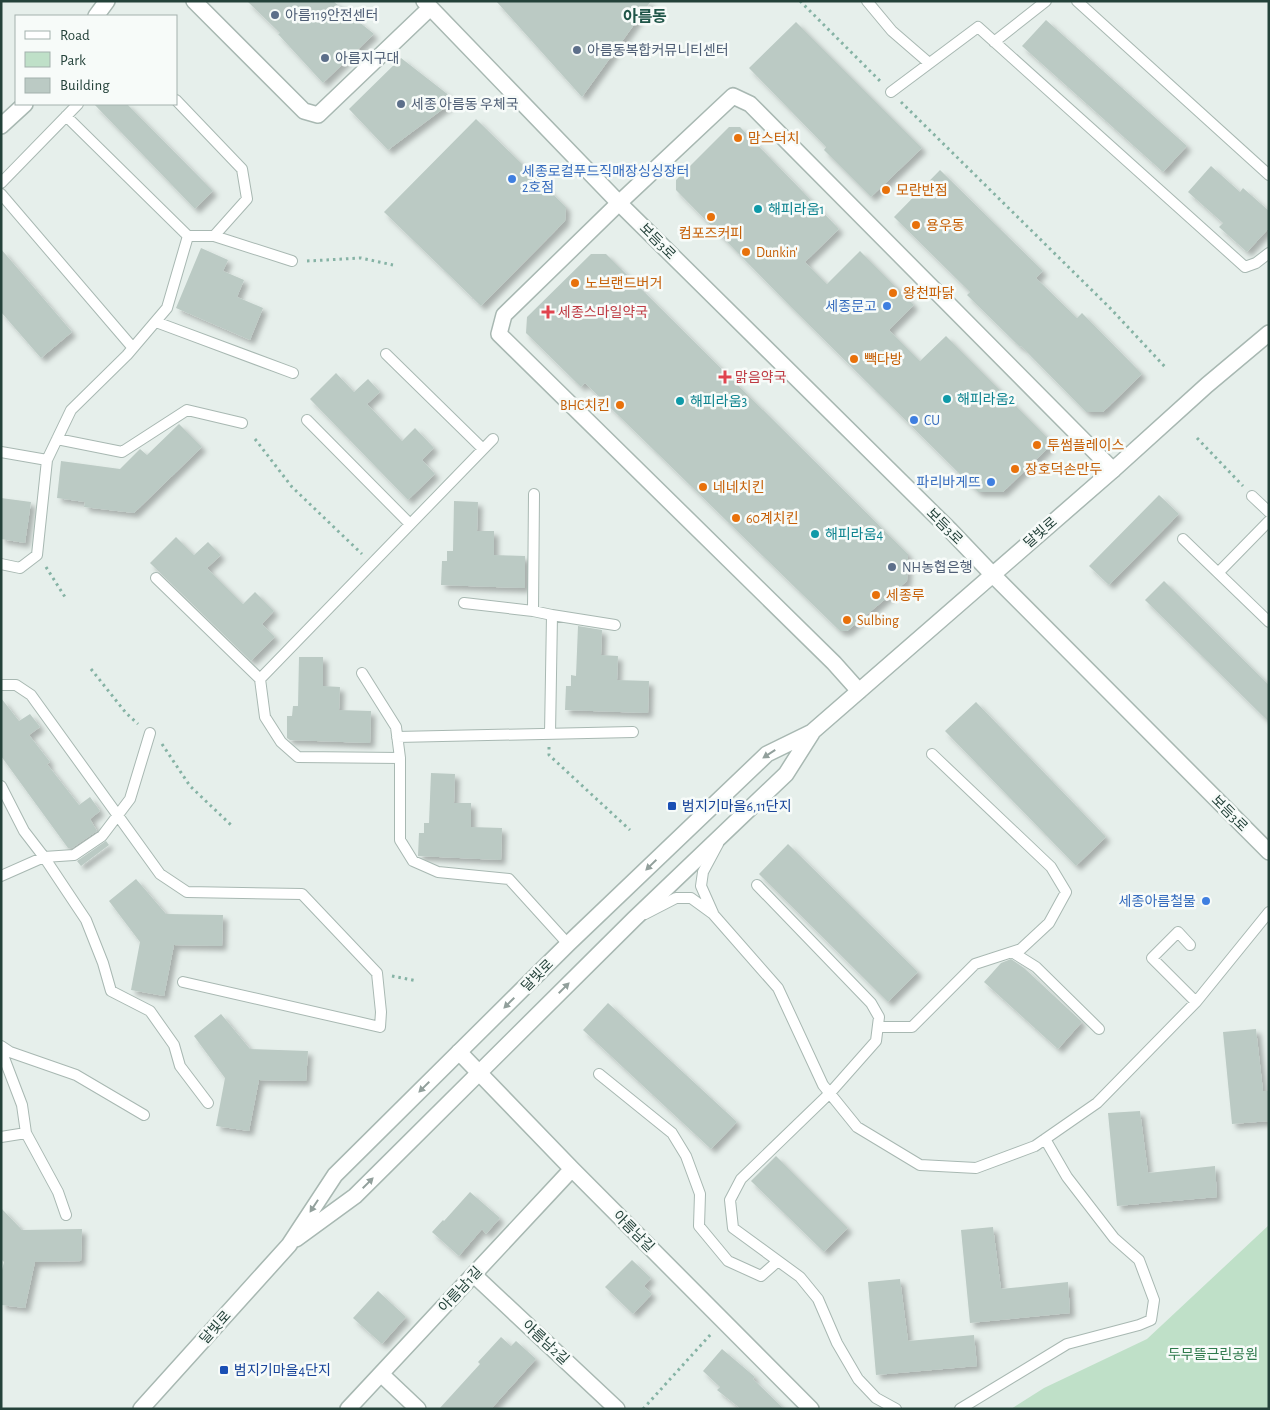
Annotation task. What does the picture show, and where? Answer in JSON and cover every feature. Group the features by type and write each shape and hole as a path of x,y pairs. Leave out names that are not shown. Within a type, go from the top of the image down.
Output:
{"street":[{"path":"97,15 107,1"},
{"path":"194,1 304,111 318,115 427,4"},
{"name":"보듬3로","path":"427,4 619,203 950,530 1269,852"},
{"path":"859,691 834,663 499,334 504,316 619,203 733,96 750,104 1113,470"},
{"path":"1,126 24,105"},
{"name":"달빛로","path":"140,1409 289,1245 335,1175 568,944 767,754 812,732 1113,470 1207,385 1269,333"},
{"name":"달빛로","path":"289,1245 355,1196 634,919 786,774 812,732"},
{"name":"아름남길","path":"459,1052 572,1169 811,1409"},
{"name":"아름남1길","path":"348,1409 572,1169"},
{"name":"아름남2길","path":"474,1274 617,1409"},
{"path":"381,1374 418,1409"}],"lane":[{"path":"868,1 892,31 929,63"},
{"path":"994,42 1046,1"},
{"path":"1078,1 1269,174"},
{"path":"891,92 978,27 1245,267 1256,263 1269,253"},
{"path":"178,102 242,169 247,199 214,236"},
{"path":"1,183 77,105"},
{"path":"66,116 188,236 214,236 292,261"},
{"path":"1,194 133,348"},
{"path":"1,564 20,568 37,554 47,460 72,410 133,348 167,308 188,236"},
{"path":"156,322 293,374"},
{"path":"386,354 483,449"},
{"path":"57,439 122,452 187,410 242,423"},
{"path":"307,420 410,524"},
{"path":"260,679 493,439"},
{"path":"1,452 47,460"},
{"path":"533,611 534,494"},
{"path":"1252,496 1269,512"},
{"path":"1219,572 1269,520"},
{"path":"1183,539 1269,622"},
{"path":"156,578 260,679 265,717 281,742 298,757 400,758"},
{"path":"464,602 615,625"},
{"path":"550,734 552,615"},
{"path":"362,673 396,727 400,758 400,840 413,861 438,872 509,879 568,944"},
{"path":"1,685 16,685 31,695 160,874 186,892 302,894 377,973 381,1012 380,1026 183,982"},
{"path":"398,737 633,732"},
{"path":"1,876 44,857 74,856 102,836 130,799 150,733"},
{"path":"878,1027 912,1026 975,964 1021,949 1049,923 1066,892 1051,867 932,754"},
{"path":"1,786 24,831 44,857 86,920 111,991 150,1011 174,1045 180,1066 208,1102"},
{"path":"713,914 701,886 703,872 724,832"},
{"path":"756,886 871,1002 880,1017 876,1041 830,1093 741,1179 730,1200 732,1228 800,1278 818,1299 837,1343 858,1378 876,1398 896,1409"},
{"path":"634,919 676,898 691,898 713,914 778,988 823,1084 857,1127 920,1165 976,1168 1035,1146 1097,1103 1196,1002 1269,912"},
{"path":"1190,945 1178,932 1152,958 1196,1002"},
{"path":"1012,952 1036,967 1099,1029"},
{"path":"1,1046 10,1052 76,1075 144,1114"},
{"path":"1,1050 22,1105 26,1133 58,1192 66,1215"},
{"path":"600,1074 672,1134 686,1156 700,1194 699,1226 728,1261 761,1276 778,1262"},
{"path":"1,1137 26,1133"},
{"path":"960,1409 1067,1344 1139,1325 1151,1320 1154,1300 1139,1260 1114,1238 1067,1177 1045,1139"}],"path":[{"path":"800,1 1110,308 1167,369"},
{"path":"292,261 361,258 393,265"},
{"path":"1197,438 1252,496"},
{"path":"255,439 292,487 372,563"},
{"path":"37,554 66,597"},
{"path":"550,734 549,755 630,830"},
{"path":"377,973 417,981"},
{"path":"643,1409 723,1320"}],"green space":[{"name":"두무뜰근린공원","path":"1269,1225 1269,1409 1011,1409 1044,1388 1147,1339"}],"building":[{"name":"아름지구대","path":"247,1 333,1 374,34 323,83 278,34 280,33"},
{"name":"아름동복합커뮤니티센터","path":"496,1 651,1 582,97"},
{"path":"1046,20 1187,146 1163,172 1022,46"},
{"path":"796,22 922,148 871,197 824,150 826,147 749,68"},
{"name":"세종 아름동 우체국","path":"401,58 455,100 388,150 349,109"},
{"path":"95,105 128,105 213,191 195,209"},
{"path":"476,119 566,207 565,221 481,306 384,212"},
{"name":"해피라움2","path":"729,127 740,127 839,229 805,262 827,284 860,251 914,305 889,330 920,361 946,336 1048,438 1049,447 1003,492 978,492 676,190 676,180"},
{"path":"1211,166 1240,192 1243,188 1269,211 1269,228 1247,252 1219,227 1223,223 1188,192"},
{"path":"940,170 1043,271 1036,278 1077,318 1082,313 1142,374 1103,412 1086,412 967,295 970,292 894,217"},
{"path":"201,248 228,260 223,271 244,280 237,297 263,308 250,340 176,308"},
{"path":"1,249 72,332 41,358 1,312"},
{"path":"591,254 606,254 908,554 907,581 847,631 840,631 585,383 581,387 526,333 527,317"},
{"path":"336,373 354,392 368,379 380,392 367,404 402,441 415,428 434,448 422,460 435,474 408,500 310,399"},
{"path":"179,424 202,447 134,513 84,507 85,502 57,498 61,461 120,469 140,449 147,455"},
{"path":"1159,495 1179,514 1109,585 1089,566"},
{"path":"1,498 31,502 25,543 1,539"},
{"path":"454,501 478,502 477,531 494,531 494,555 525,556 525,588 441,585 442,561 447,561 447,551 453,551"},
{"path":"176,537 194,555 208,542 221,555 207,568 243,604 255,592 274,611 262,624 275,637 251,661 150,563"},
{"path":"1164,581 1269,685 1269,722 1145,600"},
{"path":"578,626 602,630 601,655 618,656 617,680 649,681 648,713 565,710 566,686 571,686 571,675 576,676"},
{"path":"299,657 323,657 323,686 340,687 339,710 371,711 370,743 290,740 287,738 287,716 292,716 293,706 298,706"},
{"path":"1,698 19,721 30,714 40,727 29,735 50,762 47,764 79,805 90,797 100,811 90,819 97,831 72,848 68,848 1,756"},
{"path":"976,702 1106,837 1076,866 945,731"},
{"path":"431,773 455,774 454,803 471,803 471,827 502,828 501,860 418,856 419,833 424,833 424,823 429,823"},
{"path":"106,841 109,845 81,866 77,861"},
{"path":"788,844 918,972 888,1002 759,874"},
{"path":"136,879 166,914 223,915 222,946 174,945 164,996 131,990 140,942 109,901"},
{"path":"1011,959 1024,968 1082,1022 1058,1049 984,982 1001,963"},
{"path":"608,1003 737,1122 711,1149 583,1030"},
{"path":"221,1014 250,1049 308,1051 306,1081 259,1080 249,1131 216,1126 225,1078 194,1036"},
{"path":"1256,1029 1263,1091 1269,1091 1269,1121 1232,1124 1223,1032"},
{"path":"1140,1111 1148,1173 1215,1166 1217,1197 1117,1206 1108,1113"},
{"path":"776,1156 848,1228 824,1252 751,1181"},
{"path":"470,1192 500,1218 486,1234 482,1229 459,1256 432,1232"},
{"path":"1,1208 22,1230 82,1229 81,1261 35,1262 25,1308 1,1305 1,1274 4,1262 1,1259"},
{"path":"993,1227 1001,1289 1068,1282 1070,1313 970,1323 961,1230"},
{"path":"632,1260 651,1278 644,1286 652,1294 633,1314 605,1287"},
{"path":"900,1279 908,1341 974,1335 977,1366 876,1375 868,1282"},
{"path":"378,1291 406,1317 382,1344 353,1318"},
{"path":"501,1337 511,1346 516,1341 536,1359 491,1409 439,1409 480,1364 478,1362"},
{"path":"722,1349 755,1377 753,1379 784,1409 741,1409 717,1390 720,1387 703,1371"}],"place":[{"name":"아름119안전센터","path":"275,15"},
{"name":"아름동복합커뮤니티센터","path":"577,50"},
{"name":"아름지구대","path":"325,58"},
{"name":"세종 아름동 우체국","path":"401,104"},
{"name":"맘스터치","path":"738,138"},
{"name":"세종로컬푸드직매장싱싱장터 2호점","path":"512,179"},
{"name":"모란반점","path":"886,190"},
{"name":"해피라움1","path":"758,209"},
{"name":"컴포즈커피","path":"711,217"},
{"name":"용우동","path":"916,225"},
{"name":"Dunkin'","path":"746,252"},
{"name":"노브랜드버거","path":"575,283"},
{"name":"왕천파닭","path":"893,293"},
{"name":"세종문고","path":"887,306"},
{"name":"세종스마일약국","path":"548,312"},
{"name":"빽다방","path":"854,359"},
{"name":"맑음약국","path":"725,377"},
{"name":"해피라움2","path":"947,399"},
{"name":"해피라움3","path":"680,401"},
{"name":"BHC치킨","path":"620,405"},
{"name":"CU","path":"914,420"},
{"name":"투썸플레이스","path":"1037,445"},
{"name":"장호덕손만두","path":"1015,469"},
{"name":"파리바게뜨","path":"991,482"},
{"name":"네네치킨","path":"703,487"},
{"name":"60계치킨","path":"736,518"},
{"name":"해피라움4","path":"815,534"},
{"name":"NH농협은행","path":"892,567"},
{"name":"세종루","path":"876,595"},
{"name":"Sulbing","path":"847,620"},
{"name":"범지기마을6,11단지","path":"672,806"},
{"name":"세종아름철물","path":"1206,901"},
{"name":"범지기마을4단지","path":"224,1370"}],"district":[{"name":"아름동","path":"645,16"}]}
